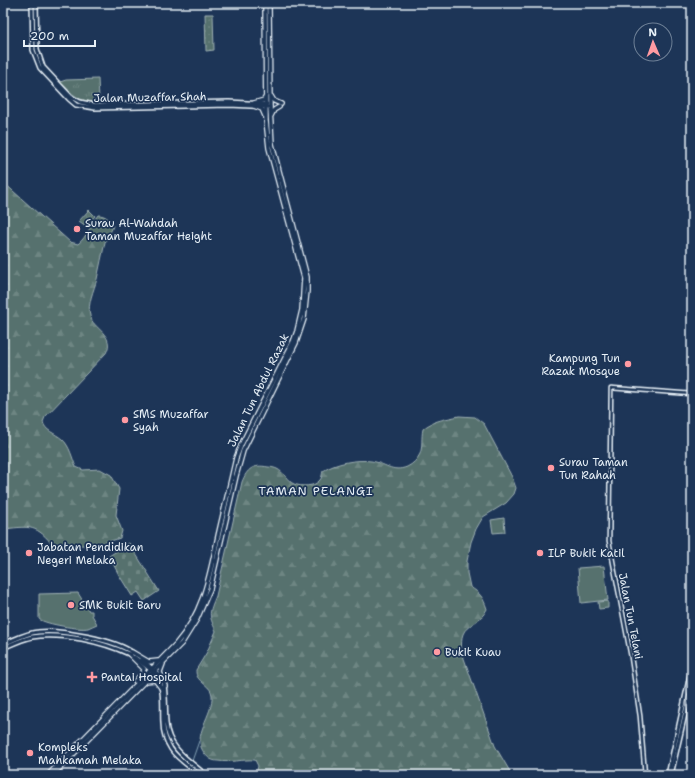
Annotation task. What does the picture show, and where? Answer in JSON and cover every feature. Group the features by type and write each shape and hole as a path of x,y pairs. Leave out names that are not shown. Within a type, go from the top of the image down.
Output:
{"highway":[{"name":"Jalan Tun Abdul Razak","path":"162,660 182,643 190,632 205,603 214,575 243,451 296,344 304,318 307,277 272,144 266,95 265,3"},
{"name":"Jalan Tun Abdul Razak","path":"48,775 122,698 162,660 182,636 200,606 210,576 236,458 241,444 293,342 300,320 304,278 271,155 266,121 270,89 268,3"},
{"path":"270,89 272,100 280,106 273,111 270,118"},
{"path":"254,104 264,100 266,95"},
{"path":"254,104 263,110 266,121"},
{"path":"131,653 149,662 162,660 160,672 163,688"},
{"path":"122,698 144,671 143,666 131,653"},
{"name":"Jalan Tun Abdul Razak","path":"53,775 145,681 153,670"},
{"path":"145,681 155,680 163,688"}],"main road":[{"name":"Jalan Muzaffar Shah","path":"32,3 33,50 40,68 76,105 95,108 254,104"},
{"name":"Jalan Muzaffar Shah","path":"36,3 37,49 43,67 71,97 78,101 94,104 229,102 268,105"},
{"path":"39,632 58,637"},
{"path":"21,641 27,637 39,634 39,632"},
{"path":"3,644 26,635 39,632 54,632 86,637 121,646 153,670 161,678 168,735 174,748 206,775"},
{"path":"3,648 34,637 58,637 103,645 131,653"},
{"path":"668,775 692,666"},
{"path":"671,775 692,684"},
{"path":"163,688 162,724 171,750 200,775"}],"street":[{"name":"Jalan Tun Telani","path":"644,775 640,716 632,657 609,541 611,388 692,394"}],"green space":[{"path":"205,14 213,14 214,50 206,51"},
{"path":"98,79 99,99 96,102 80,99 72,94 60,82 66,80"},
{"path":"3,182 70,242 78,244 98,215 107,218 113,226 105,242 89,307 92,320 108,341 106,353 45,417 43,422 48,430 65,442 76,467 83,470 100,469 111,475 119,489 116,515 122,531 120,538 111,541 86,545 51,543 35,529 24,527 3,529"},
{"path":"89,210 95,216 86,226 79,221"},
{"path":"459,416 475,417 484,424 512,477 516,488 514,494 506,503 483,517 471,542 467,561 467,573 470,587 481,596 487,609 481,617 467,628 463,634 461,650 495,746 512,775 256,775 258,766 255,760 223,761 209,758 201,747 200,740 201,733 212,703 212,695 210,689 198,678 196,670 207,652 216,631 210,614 216,596 242,482 248,471 251,468 258,466 273,468 279,470 292,483 304,486 315,484 321,478 323,471 346,462 371,461 393,468 402,469 413,463 420,454 423,429 436,422"},
{"path":"504,518 505,532 493,533 491,520"},
{"path":"129,543 159,591 144,601 138,592 132,596 109,556"},
{"path":"604,566 608,600 581,603 578,568"},
{"path":"78,593 89,611 92,611 92,615 97,624 88,628 78,628 55,625 39,619 39,594"},
{"path":"608,601 608,608 599,609 598,602"}],"waterway":[{"path":"192,761 199,741"}],"place":[{"name":"Surau Al-Wahdah Taman Muzaffar Height","path":"77,229"},
{"name":"Kampung Tun Razak Mosque","path":"628,364"},
{"name":"SMS Muzaffar Syah","path":"125,420"},
{"name":"Surau Taman Tun Rahah","path":"551,468"},
{"name":"Jabatan Pendidikan Negeri Melaka","path":"29,553"},
{"name":"ILP Bukit Katil","path":"540,553"},
{"name":"SMK Bukit Baru","path":"71,605"},
{"name":"Bukit Kuau","path":"437,652"},
{"name":"Pantai Hospital","path":"92,677"},
{"name":"Kompleks Mahkamah Melaka","path":"30,753"}],"district":[{"name":"TAMAN PELANGI","path":"316,491"}]}
